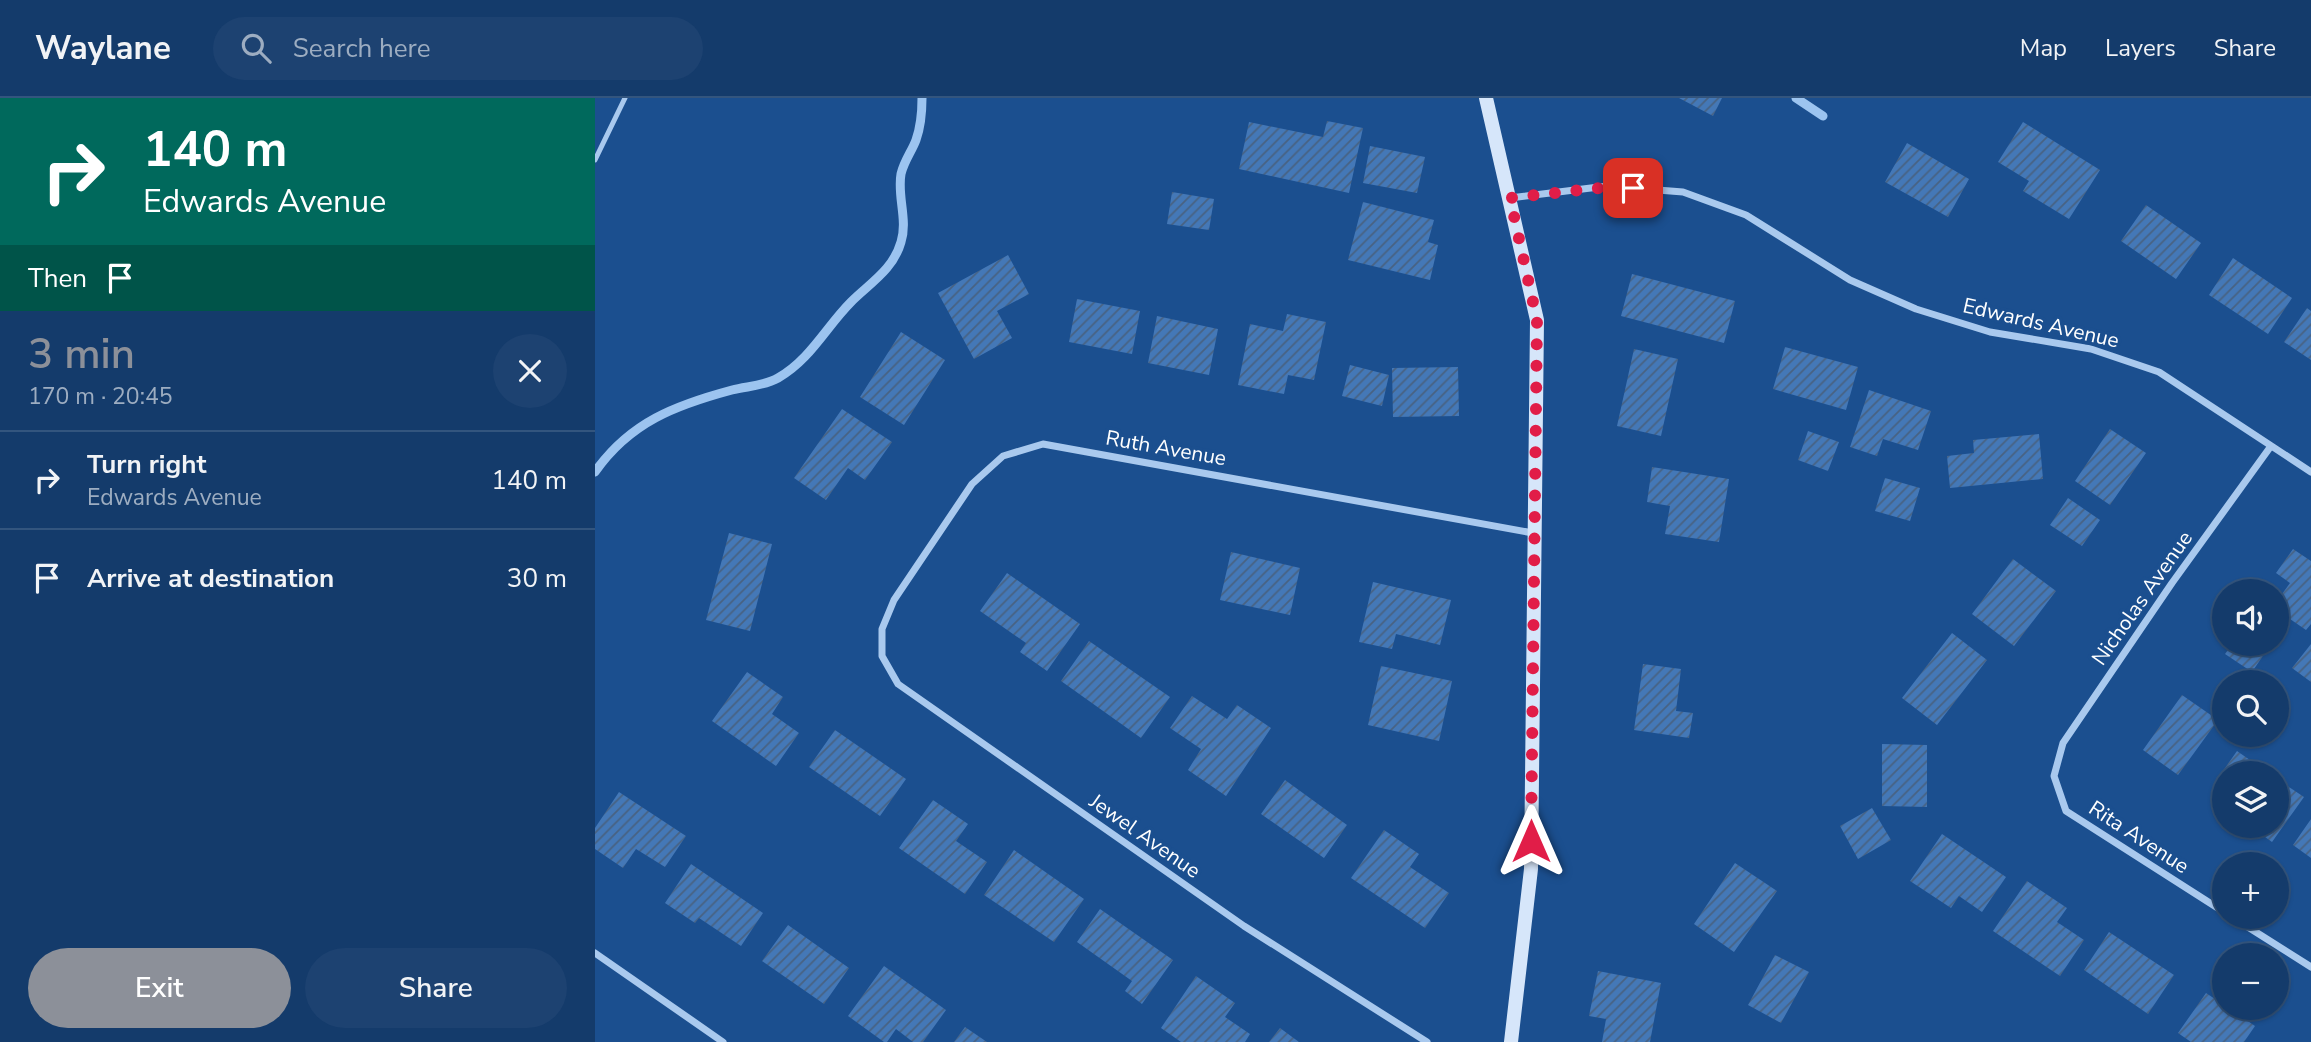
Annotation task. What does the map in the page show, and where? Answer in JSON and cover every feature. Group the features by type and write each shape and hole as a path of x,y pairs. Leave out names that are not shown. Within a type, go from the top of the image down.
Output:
{"street":[{"path":"1486,98 1537,320 1531,869 1511,1042"},
{"name":"Edwards Avenue","path":"1510,198 1608,187 1683,192 1746,215 1850,279 1916,309 1990,332 2091,349 2159,372 2311,472"},
{"name":"Ruth Avenue","path":"882,629 894,600 972,484 1003,456 1043,444 1533,533"},
{"name":"Nicholas Avenue","path":"2054,776 2063,743 2172,583 2271,446"},
{"name":"Jewel Avenue","path":"882,629 882,656 898,684 1244,926 1427,1042"},
{"name":"Rita Avenue","path":"2054,776 2066,811 2212,904"},
{"path":"2251,929 2311,967"},
{"path":"595,953 723,1042"}],"lane":[{"path":"595,160 625,98"}],"building":[{"path":"1679,98 1722,98 1713,116"},
{"path":"1327,121 1363,128 1349,193 1239,169 1249,122 1323,137"},
{"path":"2023,122 2100,170 2069,219 2023,191 2029,181 1998,162"},
{"path":"1907,143 1969,179 1948,217 1885,182"},
{"path":"1370,146 1425,157 1417,193 1363,183"},
{"path":"1172,192 1214,199 1209,230 1167,224"},
{"path":"1363,202 1434,220 1428,242 1438,245 1430,280 1348,260"},
{"path":"2146,205 2201,243 2176,279 2121,241"},
{"path":"1008,255 1029,294 997,311 1012,338 974,359 938,293"},
{"path":"2233,258 2292,298 2268,334 2209,295"},
{"path":"1632,274 1735,301 1724,343 1621,316"},
{"path":"1077,299 1140,311 1132,354 1069,342"},
{"path":"2307,308 2311,311 2311,360 2284,342"},
{"path":"1287,314 1326,322 1314,380 1288,375 1284,394 1238,385 1250,324 1283,331"},
{"path":"1157,316 1218,329 1209,375 1148,363"},
{"path":"901,332 945,360 904,425 860,397"},
{"path":"1785,347 1858,367 1846,410 1773,389"},
{"path":"1634,349 1678,359 1661,436 1617,426"},
{"path":"1350,365 1389,375 1382,406 1342,396"},
{"path":"1458,367 1459,416 1393,417 1392,368"},
{"path":"1869,390 1931,411 1918,450 1883,439 1877,456 1850,447"},
{"path":"842,409 892,442 865,480 848,468 826,500 794,478"},
{"path":"2110,429 2146,453 2110,505 2075,481"},
{"path":"1808,431 1839,442 1828,471 1798,460"},
{"path":"2039,434 2043,479 1950,488 1947,456 1974,453 1973,440"},
{"path":"1652,467 1729,479 1719,542 1665,534 1670,506 1647,502"},
{"path":"1885,478 1920,488 1910,521 1875,511"},
{"path":"2068,498 2100,520 2082,546 2050,525"},
{"path":"729,533 772,544 750,631 706,620"},
{"path":"2293,549 2311,561 2311,624 2306,630 2289,618 2289,579 2276,573"},
{"path":"1231,552 1300,568 1290,615 1220,600"},
{"path":"2013,559 2056,591 2014,646 1972,614"},
{"path":"1007,573 1080,624 1047,671 1020,652 1026,643 980,611"},
{"path":"1373,582 1451,600 1440,645 1396,634 1392,649 1359,642"},
{"path":"1952,633 1987,660 1937,725 1902,698"},
{"path":"1089,641 1170,697 1141,738 1061,681"},
{"path":"2311,644 2311,682 2292,668"},
{"path":"2228,656 2263,656 2253,670 2249,670"},
{"path":"1643,664 1681,669 1676,711 1693,713 1689,738 1634,730"},
{"path":"1381,666 1452,681 1439,741 1368,725"},
{"path":"747,672 783,697 772,714 799,733 776,766 712,721"},
{"path":"2182,695 2212,716 2212,728 2178,775 2143,750"},
{"path":"1192,696 1227,719 1237,705 1271,728 1226,796 1188,770 1201,749 1170,728"},
{"path":"835,730 906,779 880,816 809,767"},
{"path":"1882,744 1927,745 1927,807 1882,806"},
{"path":"2237,751 2251,761 2230,761"},
{"path":"1285,780 1347,825 1324,858 1261,814"},
{"path":"2289,787 2304,797 2289,818"},
{"path":"619,792 686,836 665,867 636,849 623,868 595,849 595,828"},
{"path":"933,800 968,824 956,841 987,862 965,894 899,848"},
{"path":"1872,808 1891,840 1858,859 1840,826"},
{"path":"2311,819 2311,858 2293,845"},
{"path":"1384,830 1419,854 1410,867 1449,893 1425,928 1351,878"},
{"path":"1942,834 2006,877 1982,912 1959,896 1951,908 1910,881"},
{"path":"1014,850 1084,899 1054,942 984,895"},
{"path":"1735,863 1777,891 1734,952 1694,924"},
{"path":"691,864 763,913 741,946 699,918 695,923 665,903"},
{"path":"2027,881 2067,908 2057,922 2084,940 2060,976 1993,931"},
{"path":"1100,909 1173,960 1142,1004 1125,991 1132,981 1077,942"},
{"path":"788,925 849,968 824,1004 762,961"},
{"path":"2109,932 2174,975 2148,1014 2084,970"},
{"path":"1775,955 1809,972 1781,1023 1748,1005"},
{"path":"884,966 946,1010 923,1042 913,1042 896,1029 887,1042 884,1042 848,1016"},
{"path":"1598,971 1661,983 1650,1042 1602,1042 1606,1019 1589,1016"},
{"path":"1196,976 1235,1003 1225,1017 1250,1034 1245,1042 1181,1042 1161,1028"},
{"path":"2206,993 2212,997 2212,1020 2246,1020 2255,1026 2244,1042 2191,1042 2178,1033"},
{"path":"965,1027 987,1042 954,1042"},
{"path":"1280,1028 1299,1042 1269,1042"}],"waterway":[{"path":"595,472 623,440 673,409 732,390 767,383 789,371 809,353 851,302 887,268 897,252 903,234 901,174 918,135 922,98"},
{"path":"1796,98 1823,116"}],"route":[{"path":"1531,841 1537,320 1510,198 1608,187 1633,188"}]}
